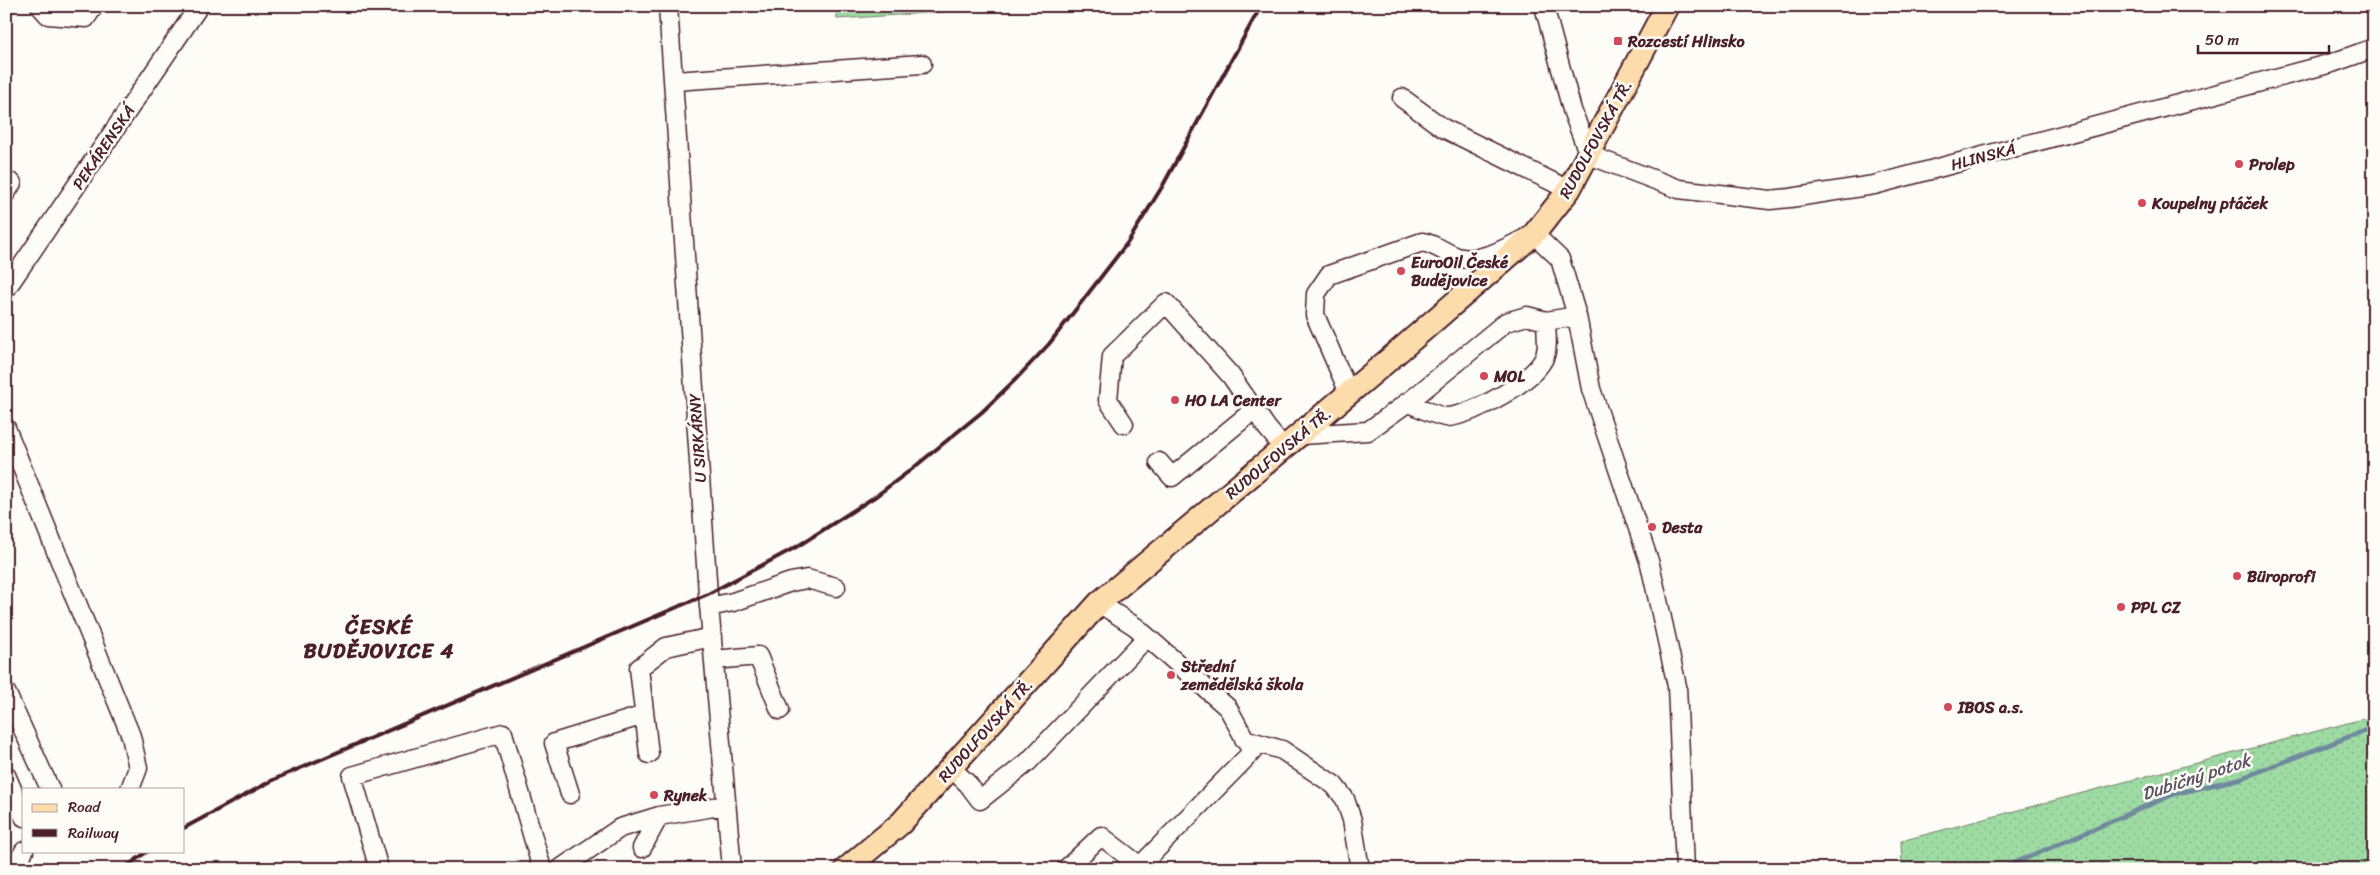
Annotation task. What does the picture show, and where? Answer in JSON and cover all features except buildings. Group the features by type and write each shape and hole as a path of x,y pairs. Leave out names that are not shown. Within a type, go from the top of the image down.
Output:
{"main road":[{"name":"RUDOLFOVSKÁ TŘ.","path":"846,869 901,823 1099,603 1349,393 1534,234 1569,190 1668,6"}],"street":[{"path":"40,6 48,15 86,18 94,6"},
{"name":"PEKÁRENSKÁ","path":"6,289 200,6"},
{"name":"U SIRKÁRNY","path":"668,6 709,607 732,869"},
{"path":"1544,6 1572,110 1589,155"},
{"name":"HLINSKÁ","path":"1589,155 1679,189 1770,200 1790,198 1874,185 2332,63 2374,48"},
{"path":"674,81 922,64"},
{"path":"1402,98 1443,128 1569,190"},
{"path":"1349,393 1315,315 1316,294 1330,274 1422,242 1432,243 1461,258 1486,256 1534,234 1560,259 1577,316 1591,389 1650,564 1675,677 1685,869"},
{"path":"1124,424 1108,400 1112,356 1166,303 1231,376 1254,410 1292,441 1368,431 1506,322 1527,316 1546,321 1577,316"},
{"path":"1407,402 1446,417 1490,403 1512,389 1538,367 1546,353 1546,321"},
{"path":"1159,462 1172,477 1254,410"},
{"path":"6,428 131,736 138,768 130,788"},
{"path":"709,607 733,602 791,582 807,579 836,587"},
{"path":"1066,869 1102,836 1140,867 1252,752 1228,708 1147,637 1099,603"},
{"path":"649,754 639,668 666,647 712,637"},
{"path":"952,768 968,784 980,800 1028,762 1147,637"},
{"path":"714,660 758,656 780,710"},
{"path":"6,692 50,788"},
{"path":"570,794 554,743 644,715"},
{"path":"379,869 352,776 503,733 542,869"},
{"path":"1244,739 1282,750 1334,785 1345,799 1352,820 1360,869"},
{"path":"6,774 22,812"},
{"path":"560,869 620,828 659,816 726,805"},
{"path":"642,848 659,816"},
{"path":"14,869 23,852"}],"green space":[{"path":"836,6 1016,6 1016,7 837,19"},
{"path":"2374,716 2374,869 1902,869 1901,841"}],"waterway":[{"name":"Dubičný potok","path":"2001,869 2174,794 2242,778 2374,727"}],"railway":[{"path":"185,827 275,779 708,594 798,546 876,496 912,469 982,412 1017,378 1049,344 1128,242 1162,187 1261,6"},
{"path":"123,869 147,852"}],"place":[{"name":"Rozcestí Hlinsko","path":"1618,41"},
{"name":"Prolep","path":"2239,164"},
{"name":"Koupelny ptáček","path":"2142,203"},
{"name":"EuroOil České Budějovice","path":"1401,271"},
{"name":"MOL","path":"1484,376"},
{"name":"HO LA Center","path":"1175,400"},
{"name":"Desta","path":"1652,527"},
{"name":"Büroprofi","path":"2237,576"},
{"name":"PPL CZ","path":"2121,607"},
{"name":"Střední zemědělská škola","path":"1171,675"},
{"name":"IBOS a.s.","path":"1948,707"},
{"name":"Rynek","path":"654,795"}],"district":[{"name":"ČESKÉ BUDĚJOVICE 4","path":"379,639"}]}
